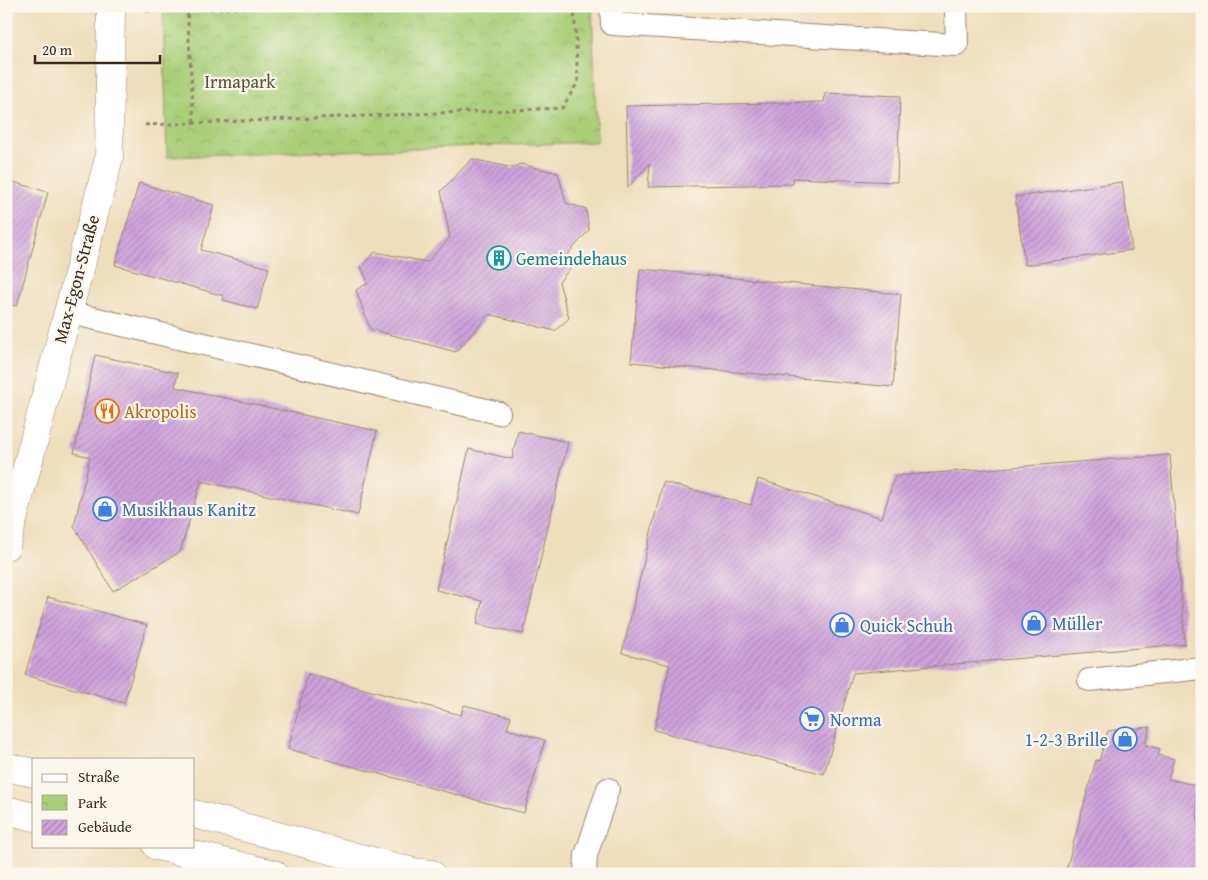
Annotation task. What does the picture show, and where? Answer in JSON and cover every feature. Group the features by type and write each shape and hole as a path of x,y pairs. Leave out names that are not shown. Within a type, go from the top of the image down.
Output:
{"street":[{"name":"Max-Egon-Straße","path":"6,546 109,158 111,6"},
{"path":"6,767 32,774"},
{"path":"6,810 32,816"},
{"path":"195,814 413,872 431,874"},
{"path":"165,848 274,874"}],"lane":[{"path":"611,6 612,24 957,45 956,6"},
{"path":"67,312 499,413"},
{"path":"1089,680 1202,668"},
{"path":"585,874 586,855 608,789"}],"path":[{"path":"143,11 187,8 312,6"},
{"path":"139,125 562,108 578,82 574,6"},
{"path":"187,8 194,123"}],"green space":[{"name":"Irmapark","path":"163,6 592,6 597,142 167,157"}],"building":[{"path":"825,93 900,96 897,182 793,178 793,184 648,187 650,163 628,187 626,106 824,102"},
{"name":"Gemeindehaus","path":"472,159 513,168 520,164 558,173 566,203 586,209 589,230 567,255 571,267 559,282 569,318 555,331 489,314 456,352 370,329 356,290 368,283 361,266 375,252 427,262 450,238 441,191"},
{"path":"6,180 48,192 17,306 6,304"},
{"path":"1122,182 1132,250 1025,265 1015,197"},
{"path":"139,183 214,205 201,250 269,268 257,309 223,300 224,296 115,265"},
{"path":"640,269 901,294 893,387 631,362"},
{"path":"95,355 178,373 175,387 377,431 358,515 201,481 180,552 113,591 74,526 90,457 74,453"},
{"path":"518,431 568,442 523,634 477,624 482,601 436,590 469,449 512,459"},
{"path":"1170,455 1185,644 853,673 824,774 654,730 670,665 622,653 663,482 751,505 758,479 882,518 895,476"},
{"path":"48,597 147,625 124,703 25,675"},
{"path":"308,674 461,715 464,705 511,717 507,729 545,740 524,813 288,749"},
{"path":"1150,727 1145,745 1160,749 1158,755 1174,759 1168,779 1195,785 1202,874 1065,874 1096,760 1099,761 1108,731"}],"place":[{"name":"Gemeindehaus","path":"499,258"},
{"name":"Akropolis","path":"107,411"},
{"name":"Musikhaus Kanitz","path":"105,509"},
{"name":"Müller","path":"1034,623"},
{"name":"Quick Schuh","path":"842,625"},
{"name":"Norma","path":"812,719"},
{"name":"1-2-3 Brille","path":"1125,739"}]}
